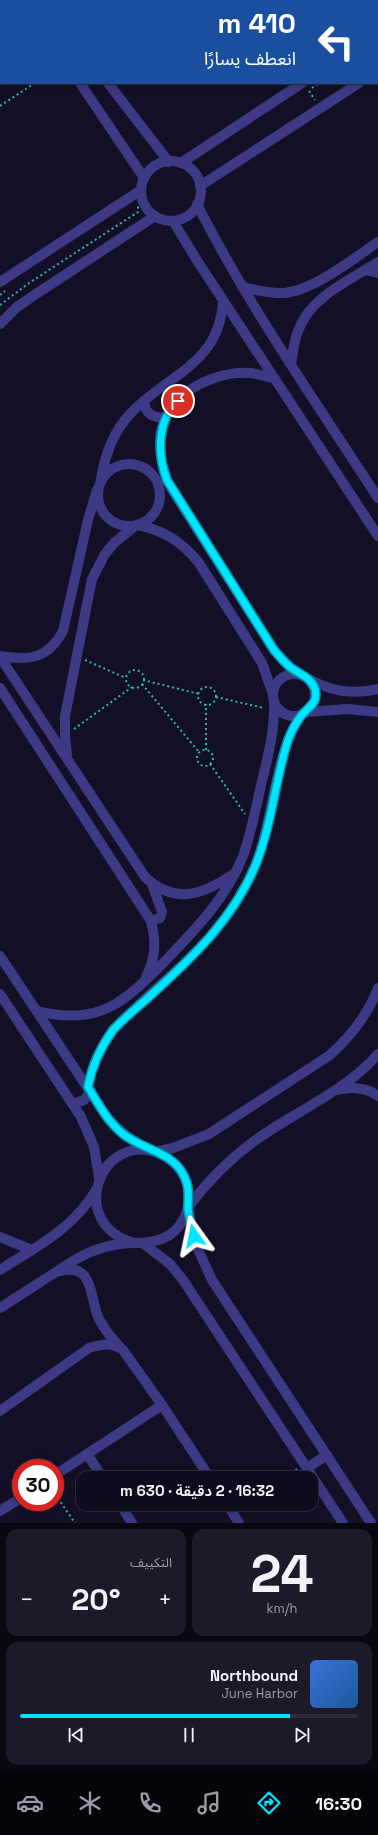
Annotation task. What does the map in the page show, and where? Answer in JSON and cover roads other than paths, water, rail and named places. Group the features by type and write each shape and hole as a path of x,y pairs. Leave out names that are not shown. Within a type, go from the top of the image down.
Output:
{"street":[{"path":"81,84 144,178"},
{"path":"109,84 169,162"},
{"path":"200,186 358,84"},
{"path":"181,163 304,85"},
{"path":"169,162 181,163 191,170 200,186 197,204 190,214 173,221 155,216 143,202 141,190 147,173 157,165 169,162"},
{"path":"0,282 141,190"},
{"path":"197,204 216,242 242,287 378,498"},
{"path":"0,324 36,294 155,216"},
{"path":"173,221 223,301 378,536"},
{"path":"242,287 274,293 296,291 307,287 378,242"},
{"path":"291,364 298,331 309,311 317,302 378,262"},
{"path":"366,270 378,273"},
{"path":"307,287 309,294 317,302"},
{"path":"0,656 23,659 34,657 43,654 52,648 58,640 63,630 88,520 110,444 130,413 205,352 213,341 219,328 223,301"},
{"path":"275,379 252,373 233,373 216,377 199,384 185,394 172,407 165,417 161,432 160,448 162,463 171,488 274,650 290,667 318,685 342,692 378,689"},
{"path":"144,401 144,406 150,415 160,418 165,417"},
{"path":"67,760 65,716 88,592 98,566 114,543 136,526 147,520 155,512 159,502 160,491 156,480 149,471 140,465 129,463 118,465 108,471 101,479"},
{"path":"156,480 162,463"},
{"path":"156,480 171,488"},
{"path":"97,490 98,503 103,514 112,522 123,526 152,528 179,542 190,552 199,563 262,663 274,702 283,712 296,716 304,713 348,709 378,712"},
{"path":"0,656 139,870 152,884 177,894 191,894 216,885 236,871"},
{"path":"37,1011 53,1014 80,1015 101,1012 116,1006 142,984 212,909 236,871 248,840 272,741 274,702 279,680 285,675 292,674 304,676 312,683 316,696 314,702 304,713 289,739 262,845 240,897 227,916 203,945 124,1019 104,1042 94,1064 90,1089 84,1100 73,1104"},
{"path":"0,688 151,921 155,937 155,954 150,969 142,984"},
{"path":"151,921 160,918 162,912 152,884"},
{"path":"0,956 110,1120 122,1133 135,1143 172,1161 184,1176 189,1196 188,1207 182,1222 164,1239 106,1247 80,1256 0,1308"},
{"path":"0,1270 68,1226 86,1207 105,1169 120,1156 140,1150 153,1151 173,1148 209,1134 330,1055 345,1041 358,1025 369,1008 378,988"},
{"path":"0,994 73,1104 88,1132 98,1162 98,1209 102,1219 115,1235 139,1243 170,1264 183,1280 343,1523"},
{"path":"116,1006 114,1010 115,1015 124,1019"},
{"path":"188,1207 212,1177 239,1152 265,1133 331,1092 370,1064 378,1054"},
{"path":"331,1092 345,1088 360,1088 378,1096"},
{"path":"188,1207 196,1245 212,1280 371,1523"},
{"path":"0,1237 18,1246 32,1250"},
{"path":"56,1272 67,1269 74,1270 85,1276 89,1282 92,1298 99,1319 162,1405 205,1471"},
{"path":"0,1411 89,1348 108,1344 118,1346 123,1350"},
{"path":"64,1469 162,1405"},
{"path":"87,1454 98,1471"},
{"path":"306,1466 327,1455"},
{"path":"0,1511 12,1504"},
{"path":"124,1511 132,1523"},
{"path":"231,1511 239,1523"}]}
